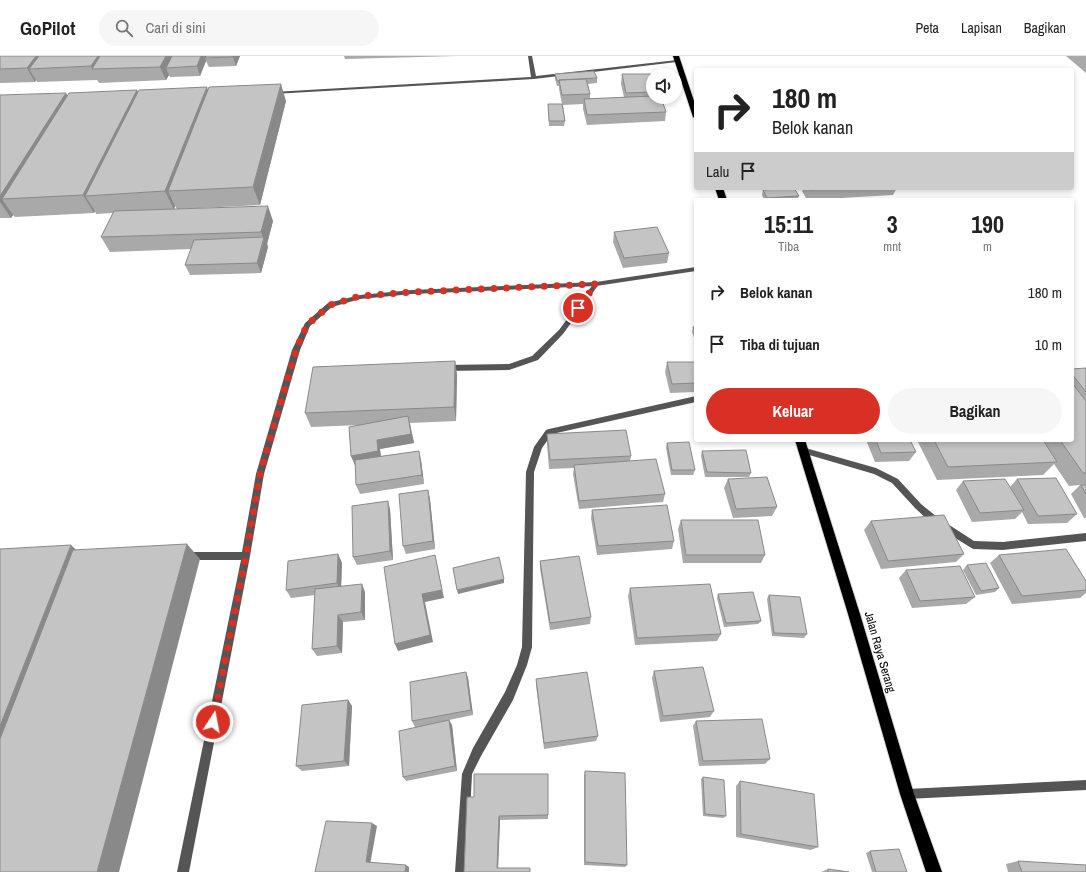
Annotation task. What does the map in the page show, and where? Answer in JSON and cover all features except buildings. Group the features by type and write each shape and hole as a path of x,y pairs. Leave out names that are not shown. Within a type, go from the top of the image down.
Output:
{"highway":[{"path":"677,58 694,111"},
{"name":"Jalan Raya Serang","path":"801,445 854,614 907,794 934,872"}],"street":[{"path":"530,56 534,78"},
{"path":"263,93 534,78 677,58"},
{"path":"183,872 246,556 260,474 296,350 307,325 330,305 360,296 412,292 596,284 694,269"},
{"path":"435,369 509,367 535,358 561,332 596,284"},
{"path":"461,872 467,774 477,752 509,696 522,666 527,646 530,472 538,447 549,432 694,399"},
{"path":"801,445 876,471 896,481 918,506 934,520 973,545 1004,546 1086,537"},
{"path":"175,556 246,556"},
{"path":"907,794 1086,785"}],"route":[{"path":"213,722 246,556 260,474 296,350 307,325 330,305 360,296 412,292 596,284 578,308"}]}
